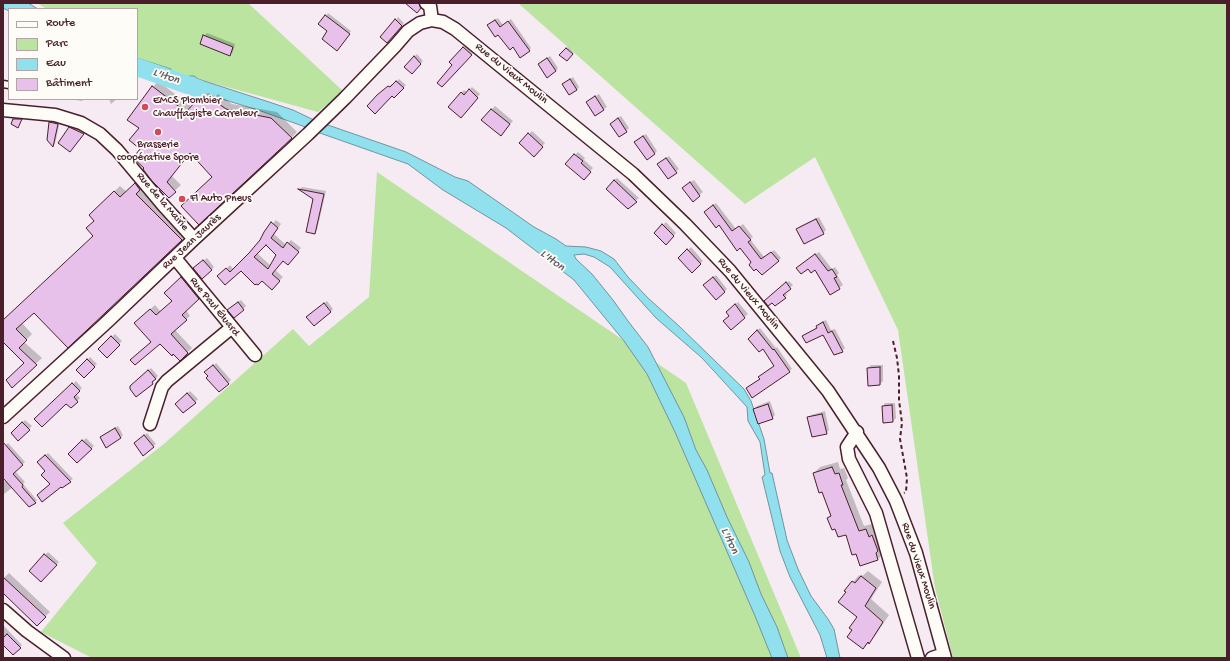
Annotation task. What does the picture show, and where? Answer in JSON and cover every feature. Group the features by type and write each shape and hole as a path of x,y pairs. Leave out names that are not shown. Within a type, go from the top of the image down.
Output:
{"street":[{"path":"426,3 430,6 432,20"},
{"name":"Rue Jean Jaurès","path":"3,417 108,322 194,239 308,134 345,98 408,31 420,23 432,20"},
{"name":"Rue du Vieux Moulin","path":"432,20 443,22 455,28 633,174 730,271 828,391 880,468 896,501 916,553 945,656"},
{"name":"Rue de la Mairie","path":"3,110 55,115 80,123 100,134 117,150 162,205 194,239"},
{"name":"Rue Paul Éluard","path":"174,258 255,355"},
{"path":"150,424 162,387 167,381 231,328"},
{"path":"857,432 848,447 849,459 876,513 918,658"},
{"path":"3,610 27,631 64,658"},
{"path":"932,658 945,656"}],"path":[{"path":"893,341 898,364 899,400 902,424 900,439 907,478 906,492 896,501"}],"green space":[{"path":"37,3 248,3 343,91 318,112 161,69 138,58 138,8 45,8"},
{"path":"518,3 1227,3 1227,658 953,658 935,588 898,330 815,157 745,204"},
{"path":"377,172 686,383 801,658 92,658 41,632 97,563 63,523 165,443 293,329 309,346 369,297"}],"water":[{"path":"3,3 28,3 36,8 8,8 8,10 3,8"},
{"path":"138,58 171,69 172,72 187,79 189,76 194,76 198,79 293,110 318,122 311,129 258,110 212,96 170,78 138,68"},
{"path":"325,124 406,152 455,177 468,181 534,227 566,246 586,247 601,251 614,259 628,277 648,298 744,389 751,401 764,439 770,473 772,473 787,540 798,569 811,596 834,629 840,658 827,658 820,635 790,577 780,551 762,477 765,475 760,442 748,421 747,407 702,358 656,318 610,267 594,257 584,254 574,255 613,300 648,347 684,417 696,450 707,470 727,517 749,562 761,594 777,627 788,658 772,658 675,432 647,374 624,341 574,280 506,228 443,190 408,164 317,132"}],"building":[{"path":"405,3 419,3 421,8 417,13"},
{"path":"325,15 350,34 337,51 322,39 327,31 318,24"},
{"path":"395,19 402,26 387,43 380,37"},
{"path":"495,20 500,27 508,21 530,51 520,58 513,47 510,50 498,35 495,37 487,25"},
{"path":"203,35 233,47 230,56 200,44"},
{"path":"463,47 472,55 442,87 437,83 452,65 449,62"},
{"path":"566,48 573,54 567,61 559,55"},
{"path":"414,56 421,64 412,74 404,67"},
{"path":"547,58 556,71 547,78 538,64"},
{"path":"570,79 577,90 569,95 562,84"},
{"path":"396,81 404,88 394,98 392,96 375,114 367,106 377,95 388,86 390,87"},
{"path":"152,86 186,112 196,101 199,103 202,98 209,103 212,99 226,109 271,118 292,138 199,225 181,206 212,177 190,153 167,182 176,192 169,198 151,180 143,169 144,168 133,158 140,149 129,140 139,128 127,120"},
{"path":"469,89 478,98 461,118 448,107 461,92 464,95"},
{"path":"595,96 604,110 595,116 586,102"},
{"path":"491,109 510,124 501,136 481,120"},
{"path":"618,118 627,132 619,137 610,124"},
{"path":"13,119 22,119 18,128 11,124"},
{"path":"49,122 58,124 53,147 47,140"},
{"path":"69,127 84,134 70,152 58,143"},
{"path":"528,133 543,147 534,157 519,143"},
{"path":"643,136 655,154 647,160 634,142"},
{"path":"574,154 583,161 581,163 591,172 584,180 565,164"},
{"path":"666,158 677,173 668,179 657,164"},
{"path":"614,180 637,202 628,209 606,189"},
{"path":"690,182 700,196 693,202 682,188"},
{"path":"135,183 140,190 136,194 182,240 68,348 34,313 16,329 27,340 19,348 37,365 12,388 6,380 24,363 3,342 3,320 93,236 86,228 94,221 89,215 114,191 120,197"},
{"path":"298,189 324,194 315,234 306,232 313,199"},
{"path":"713,205 732,231 739,226 751,240 748,242 761,259 771,252 779,261 762,275 756,269 754,271 749,265 751,262 740,248 737,251 719,225 716,228 704,212"},
{"path":"816,219 824,234 804,244 796,229"},
{"path":"271,222 278,228 271,238 283,248 287,242 299,252 288,265 283,261 272,274 280,281 272,290 262,281 258,285 255,285 241,271 225,285 217,276 226,268 230,272 249,253 260,240","holes":["266,245 276,255 268,269 254,257"]},
{"path":"662,224 674,236 666,245 654,233"},
{"path":"687,249 701,264 692,273 678,258"},
{"path":"815,254 828,271 832,269 837,277 834,278 840,289 830,295 815,270 811,273 808,269 801,274 796,268"},
{"path":"203,260 212,270 202,279 193,268"},
{"path":"181,277 199,299 182,315 187,320 171,334 188,353 180,361 173,354 172,356 160,344 135,365 130,360 151,342 134,323 150,309 156,315 172,301 164,293"},
{"path":"713,277 725,292 716,300 703,285"},
{"path":"786,282 791,289 783,295 786,298 775,306 772,303 768,306 764,301"},
{"path":"238,302 244,310 234,318 227,310"},
{"path":"324,303 331,312 314,326 306,317"},
{"path":"735,304 745,318 731,330 723,321 729,316 726,312"},
{"path":"823,322 828,333 832,331 843,352 834,355 823,335 806,343 802,336 817,328 816,326"},
{"path":"757,330 773,350 774,349 790,372 752,398 746,388 760,379 758,377 774,366 763,349 759,352 748,339"},
{"path":"111,336 120,345 107,358 98,349"},
{"path":"87,359 95,367 84,378 76,370"},
{"path":"213,365 229,384 219,392 206,378 208,376 204,372"},
{"path":"880,367 880,385 868,386 867,368"},
{"path":"148,370 156,379 152,382 153,384 136,397 130,389 130,386"},
{"path":"72,383 80,391 74,397 78,402 71,408 66,404 42,427 34,419"},
{"path":"187,393 196,403 183,413 175,404"},
{"path":"768,404 773,419 758,424 753,409"},
{"path":"892,405 893,422 883,423 882,406"},
{"path":"822,414 827,434 812,437 807,417"},
{"path":"22,422 30,430 18,441 11,433"},
{"path":"115,428 121,438 106,448 100,437"},
{"path":"144,435 154,447 143,456 134,443"},
{"path":"82,440 92,449 77,463 68,454"},
{"path":"3,442 23,465 13,474 36,503 29,507 3,478"},
{"path":"45,455 71,482 62,488 61,487 42,502 37,495 50,484 41,475 45,471 37,462"},
{"path":"832,467 835,474 839,473 843,485 841,485 859,531 866,529 869,537 872,535 878,551 876,553 878,560 860,566 856,554 852,555 846,535 838,537 835,529 832,530 827,518 831,516 822,492 819,493 813,473"},
{"path":"44,554 57,565 41,582 29,571"},
{"path":"861,576 876,588 865,606 883,622 869,644 868,642 863,649 847,637 852,630 849,628 857,617 838,602 852,581 855,583"},
{"path":"3,577 46,617 37,626 3,593"},
{"path":"7,634 21,648 13,655 3,645 3,638"}],"waterway":[{"name":"L'Iton","path":"138,67 199,89"}],"place":[{"name":"EMCS Plombier Chauffagiste Carreleur","path":"145,107"},
{"name":"Brasserie coopérative Spore","path":"158,132"},
{"name":"Fl Auto Pneus","path":"182,199"}]}
